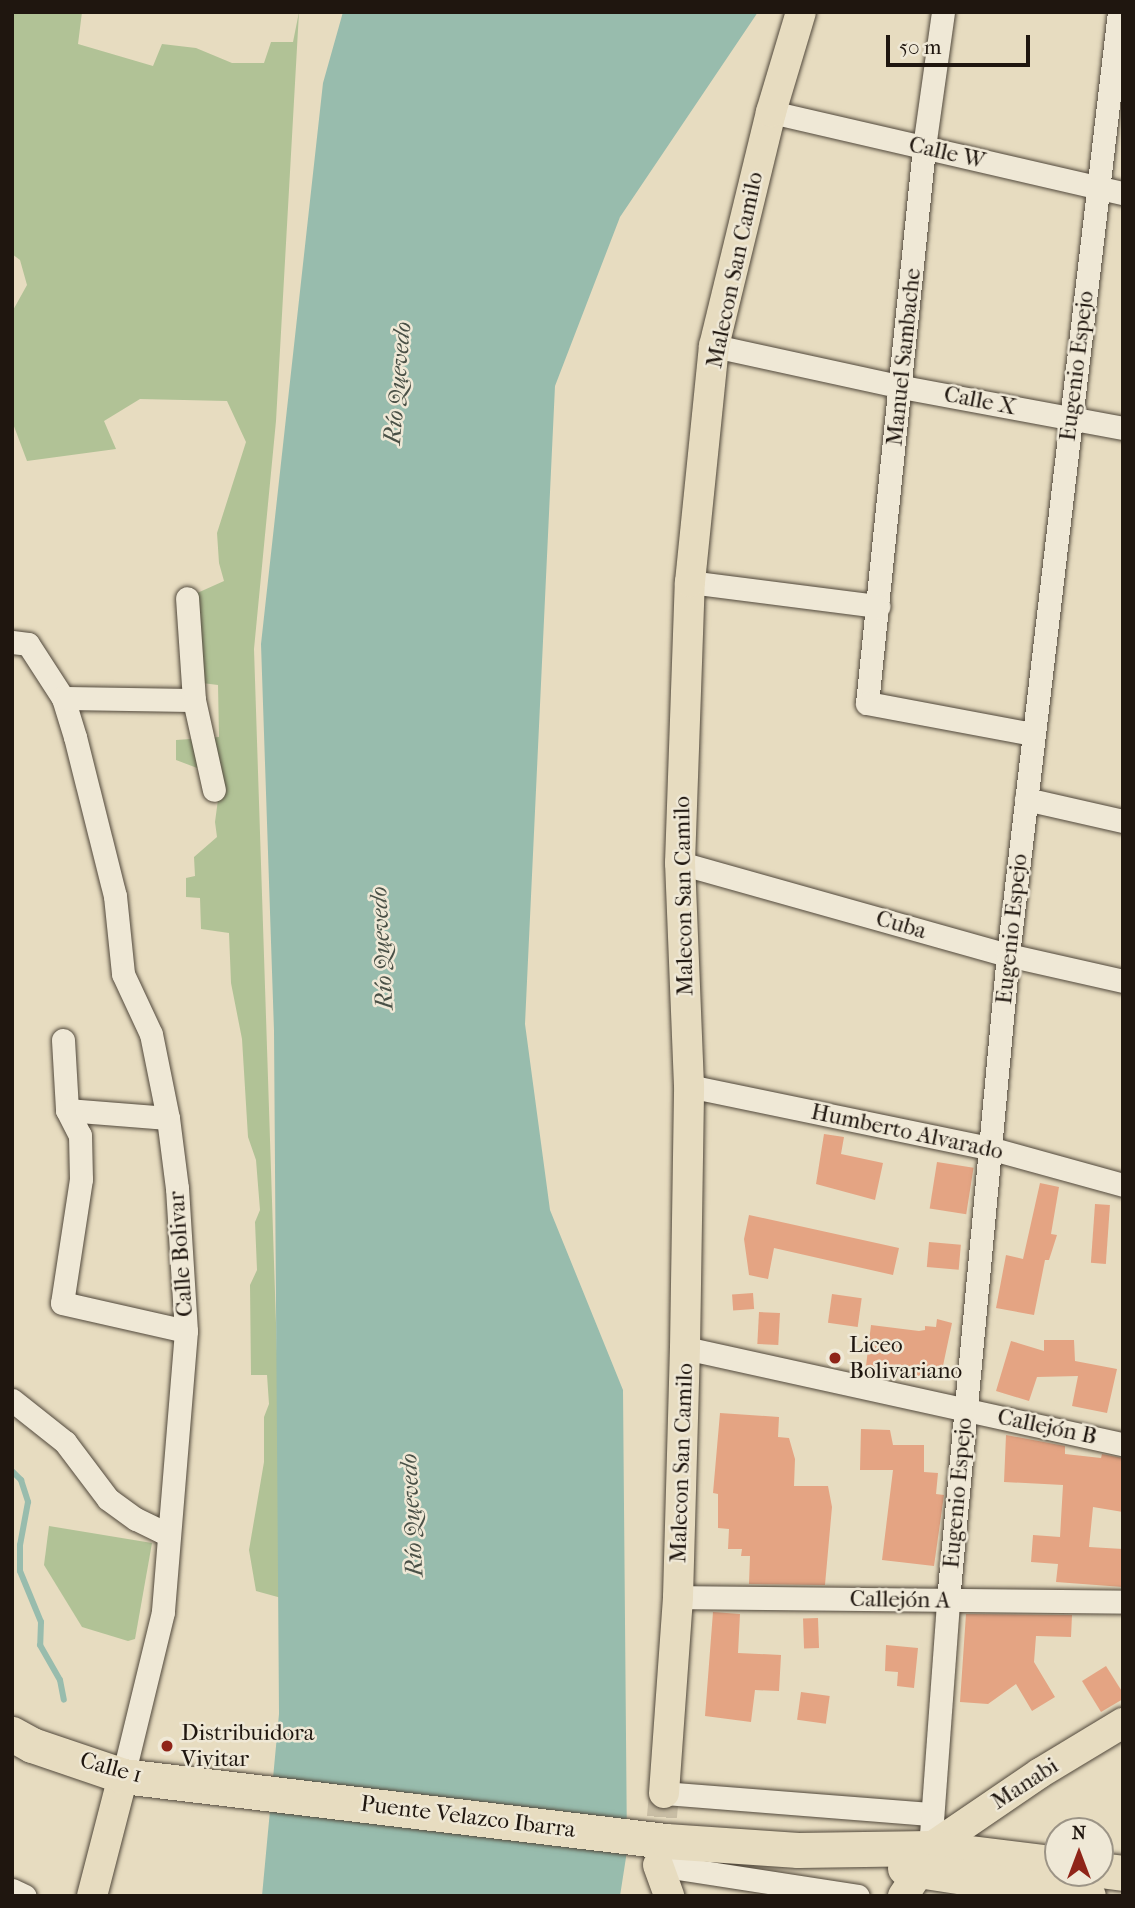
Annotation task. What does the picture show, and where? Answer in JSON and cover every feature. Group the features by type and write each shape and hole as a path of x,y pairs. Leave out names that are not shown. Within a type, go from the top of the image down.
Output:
{"highway":[{"name":"Calle 1","path":"12,1734 123,1776 215,1785"},
{"name":"Calle 1","path":"12,1747 51,1750"},
{"name":"Puente Velazco Ibarra","path":"215,1785 648,1851 721,1846 921,1857"},
{"path":"921,1857 1044,1863"},
{"path":"921,1857 1088,1896"}],"main road":[{"name":"Malecon San Camilo","path":"664,1793 678,1597 685,1348 689,1086 680,863 690,582 714,346 771,112 802,12"},
{"name":"Manabi","path":"921,1857 1040,1773 1123,1723"},
{"name":"Calle Bolivar","path":"92,1896 123,1776"},
{"path":"648,1851 653,1896"},
{"path":"648,1851 669,1896"}],"street":[{"name":"Manuel Sambache","path":"943,12 924,148 902,387 867,703 1033,734"},
{"name":"Eugenio Espejo","path":"921,1857 948,1600 1008,955 1119,12"},
{"name":"Calle W","path":"771,112 1123,193"},
{"name":"Calle X","path":"714,346 902,387 1123,428"},
{"path":"690,582 878,606"},
{"path":"187,598 194,699 214,790"},
{"name":"Calle Bolivar","path":"12,642 29,644 63,698 113,884 123,974 151,1034 168,1118 177,1188 186,1331 167,1534 163,1612 123,1776"},
{"path":"63,698 194,699"},
{"path":"1026,799 1123,821"},
{"name":"Cuba","path":"680,863 1008,955 1123,981"},
{"path":"63,1040 67,1110 80,1135 81,1179 62,1303 186,1331"},
{"name":"Humberto Alvarado","path":"689,1086 989,1148 1123,1185"},
{"path":"67,1110 168,1118"},
{"name":"Callejón B","path":"685,1348 1123,1444"},
{"path":"12,1400 65,1442 108,1499 136,1519 167,1534"},
{"name":"Callejón A","path":"678,1597 1123,1602"},
{"path":"664,1793 921,1857"},
{"path":"648,1851 858,1896"},
{"path":"12,1891 25,1896"}],"shaded area":[{"path":"12,12 82,12 78,44 153,66 162,44 196,48 232,63 264,63 271,42 293,42 299,12 276,421 254,649 285,1599 256,1591 249,1550 264,1462 264,1417 269,1404 267,1375 251,1375 250,1285 257,1270 255,1222 260,1210 256,1160 248,1137 242,1039 231,983 229,933 201,929 200,898 186,897 186,878 195,876 194,857 217,837 215,822 221,777 176,760 176,740 219,737 218,685 194,682 195,594 224,581 219,563 217,533 246,442 227,401 140,399 104,421 116,449 27,461 12,421 12,312 27,285 20,260 12,254"},
{"path":"49,1526 152,1543 135,1639 128,1641 82,1627 44,1565"}],"water":[{"name":"Río Quevedo","path":"343,12 758,12 620,217 555,386 525,1024 550,1210 623,1390 627,1851 620,1896 262,1896 279,1714 274,1031 261,644 323,83"}],"building":[{"path":"824,1134 844,1137 841,1154 883,1163 875,1200 816,1184"},
{"path":"937,1162 974,1168 966,1214 930,1208"},
{"path":"1040,1183 1059,1187 1051,1234 1057,1235 1049,1260 1045,1260 1034,1315 996,1308 1006,1255 1023,1259"},
{"path":"1095,1204 1110,1205 1106,1264 1091,1263"},
{"path":"749,1215 899,1248 893,1275 774,1248 768,1279 749,1275 744,1239"},
{"path":"929,1242 961,1245 959,1270 927,1267"},
{"path":"753,1293 754,1309 733,1310 732,1294"},
{"path":"832,1294 862,1298 858,1327 828,1323"},
{"path":"759,1312 780,1313 778,1345 757,1344"},
{"path":"937,1319 952,1323 940,1380 866,1366 871,1325 919,1331 925,1330 925,1326 936,1327"},
{"path":"1044,1340 1074,1340 1075,1361 1117,1369 1107,1413 1072,1406 1078,1376 1037,1377 1029,1401 996,1391 1011,1341 1044,1351"},
{"path":"720,1413 779,1417 778,1437 789,1438 795,1459 794,1486 828,1486 832,1507 825,1585 749,1584 750,1556 741,1556 742,1549 728,1549 729,1529 718,1528 718,1494 713,1493"},
{"path":"861,1429 890,1430 893,1445 924,1445 924,1472 938,1473 936,1494 944,1495 934,1566 882,1560 893,1470 860,1470"},
{"path":"1006,1435 1065,1446 1065,1454 1101,1458 1102,1454 1123,1458 1123,1512 1093,1507 1089,1547 1123,1549 1123,1587 1056,1582 1058,1564 1031,1562 1033,1535 1060,1537 1063,1485 1004,1482"},
{"path":"713,1612 740,1614 738,1653 781,1655 779,1691 755,1690 751,1722 705,1716"},
{"path":"966,1614 1072,1615 1071,1637 1036,1636 1034,1662 1055,1697 1032,1711 1016,1684 988,1704 960,1702"},
{"path":"818,1618 819,1648 804,1649 803,1619"},
{"path":"886,1645 918,1648 914,1688 897,1686 898,1672 885,1671"},
{"path":"1106,1666 1123,1693 1123,1699 1101,1712 1082,1681"},
{"path":"801,1692 830,1696 826,1724 797,1720"}],"waterway":[{"path":"12,1471 21,1480 28,1502 20,1545 20,1571 41,1622 40,1645 60,1680 64,1700"}],"tunnel":[{"path":"658,1862 664,1793"}],"place":[{"name":"Liceo Bolivariano","path":"835,1358"},
{"name":"Distribuidora Vivitar","path":"167,1746"}]}
